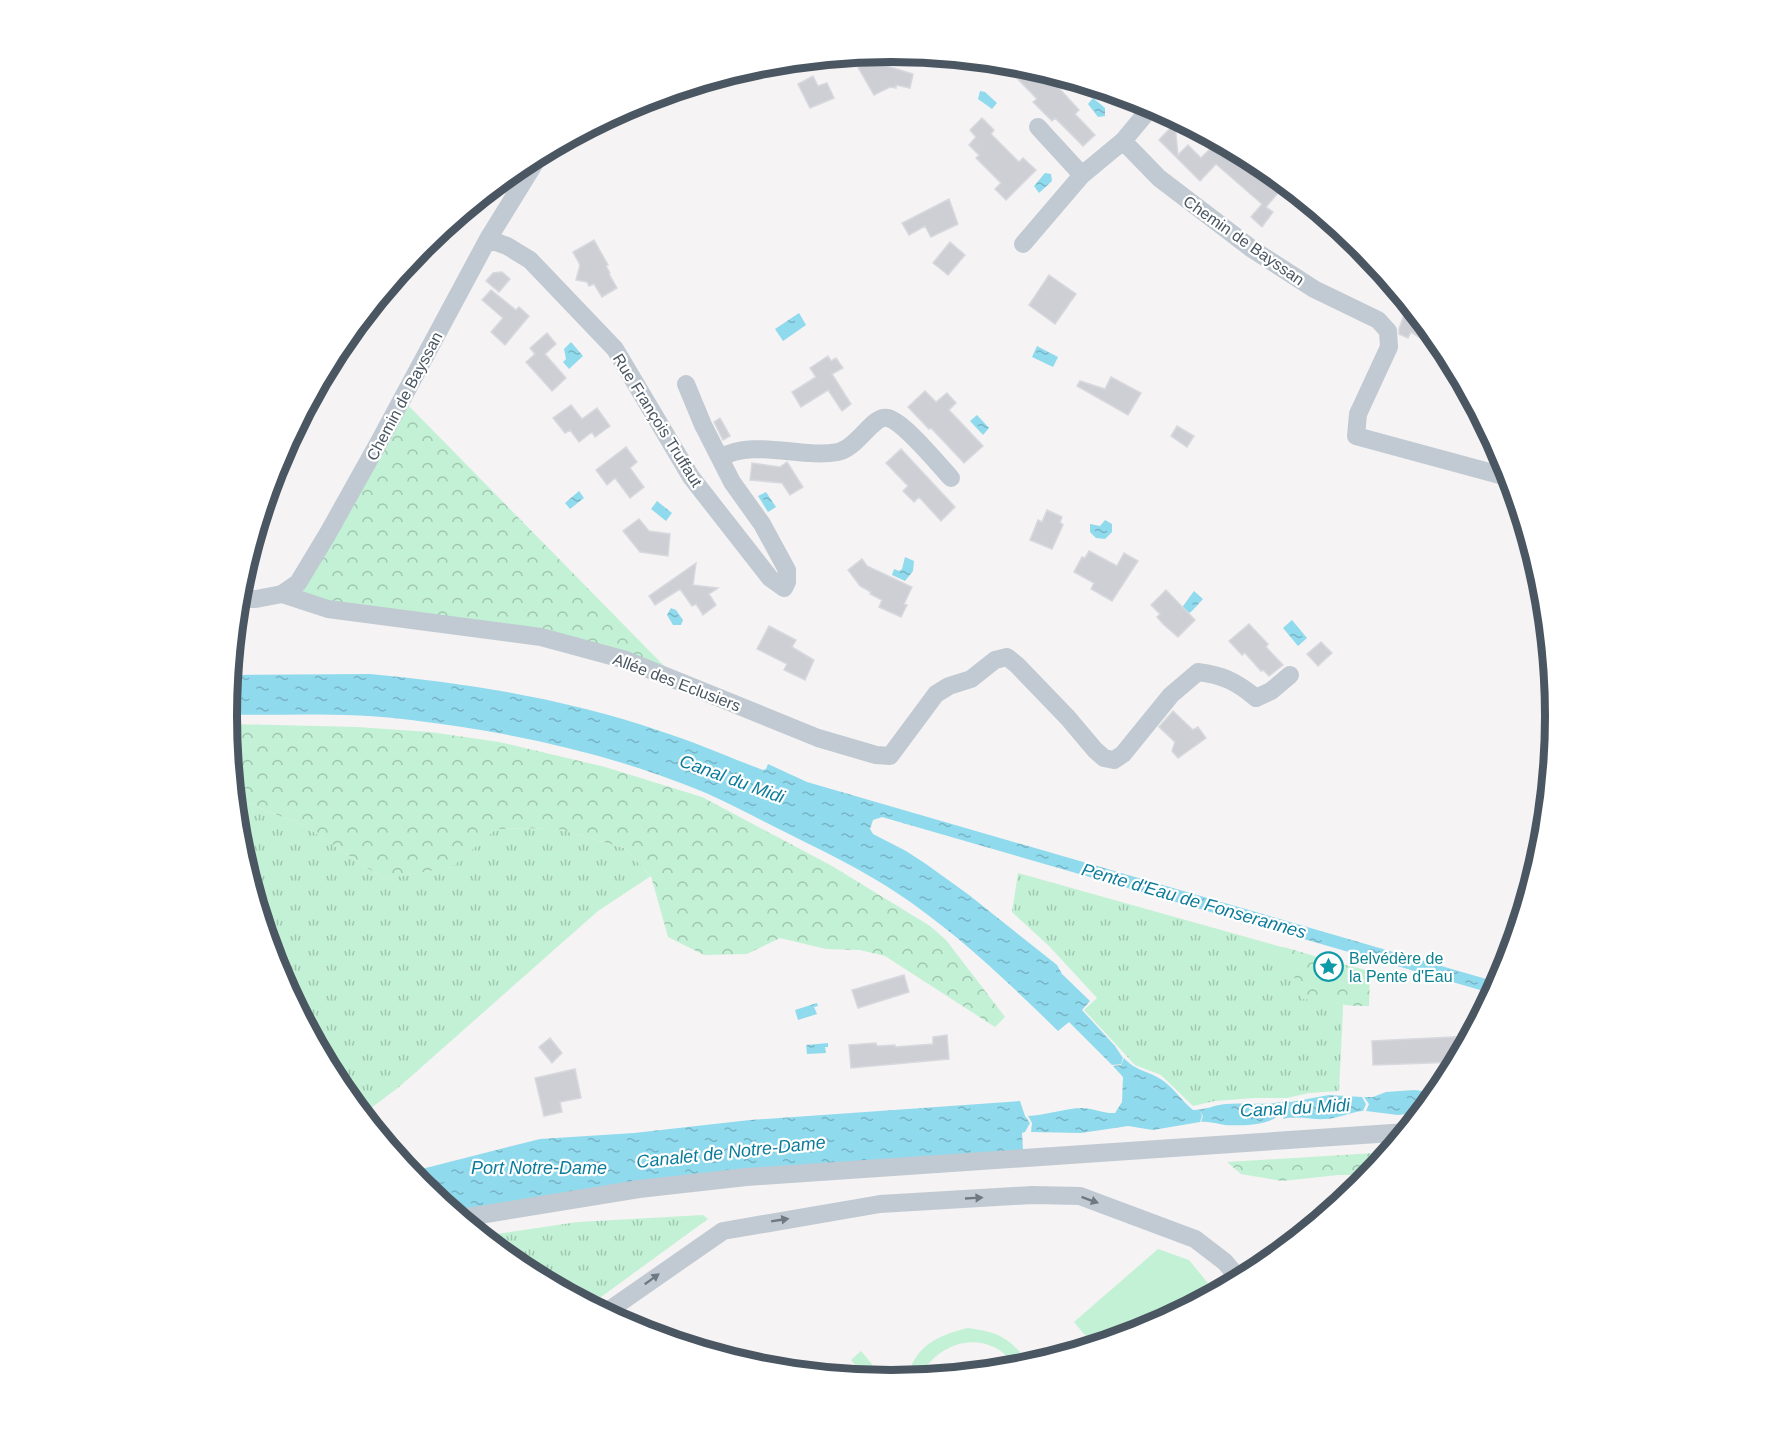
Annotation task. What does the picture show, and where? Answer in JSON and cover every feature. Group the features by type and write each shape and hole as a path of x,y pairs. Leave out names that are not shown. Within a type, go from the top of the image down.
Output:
{"street":[{"path":"1023,244 1083,175 1123,141 1146,113"},
{"path":"1038,127 1083,175"},
{"name":"Chemin de Bayssan","path":"1123,141 1159,178 1252,249 1314,288 1378,320 1389,331 1389,347 1358,414 1356,436 1500,475"},
{"name":"Chemin de Bayssan","path":"282,594 298,583 327,536 488,239 530,171"},
{"name":"Rue François Truffaut","path":"488,239 507,246 530,260 615,349 691,477 770,578 784,588 787,582 787,570 762,524 732,482 686,384"},
{"name":"Rue François Truffaut","path":"720,458 729,452 749,449 813,454 839,452 852,446 878,418 887,417 899,423 951,478"},
{"path":"248,599 282,594"},
{"name":"Allée des Eclusiers","path":"282,594 328,609 541,637 626,660 818,738 876,755 890,756 936,694 950,686 971,679 995,660 1007,657 1068,718 1095,750 1104,758 1114,760 1123,754 1171,695 1198,672 1217,674 1240,685 1256,698 1271,691 1290,675"},
{"path":"470,1216 639,1189 746,1177 1396,1133"},
{"path":"613,1308 723,1231 880,1203 1032,1195 1080,1196 1195,1239 1225,1262 1234,1273"}],"green space":[{"path":"402,399 672,674 626,660 282,594"},
{"path":"237,724 357,727 430,732 499,742 605,767 702,797 832,866 930,926 946,940 1005,1017 995,1027 885,956 860,950 826,949 780,938 747,954 704,955 668,937 651,876 624,848 555,828 496,829 452,867 384,879 305,826 243,801"},
{"path":"243,801 305,826 384,879 451,867 496,829 555,828 624,848 651,876 598,911 399,1087 369,1109 325,1043 287,966 272,926 250,844"},
{"path":"1018,873 1342,964 1343,1011 1339,1091 1309,1093 1287,1098 1215,1101 1193,1106 1161,1075 1135,1065 1084,1010 1097,998 1049,946 1012,912"},
{"path":"1284,947 1314,956 1317,970 1342,973 1342,964 1370,971 1369,1006 1301,999 1290,963 1281,959 1277,951"},
{"path":"1380,1153 1359,1175 1282,1181 1241,1174 1227,1162"},
{"path":"703,1215 708,1219 597,1300 528,1260 493,1234 578,1222"},
{"path":"1158,1249 1189,1260 1211,1287 1142,1321 1089,1340 1074,1322"},
{"path":"967,1328 988,1332 1004,1338 1024,1357 1010,1360 994,1347 972,1342 950,1347 932,1360 924,1369 910,1370 928,1344"},
{"path":"861,1351 876,1370 859,1369 851,1360"}],"water":[{"path":"980,91 985,92 997,103 992,109 978,99"},
{"path":"1093,98 1105,108 1105,116 1098,117 1088,104"},
{"path":"1045,173 1051,174 1052,181 1039,193 1034,186"},
{"path":"799,313 806,325 783,341 775,329"},
{"path":"571,342 583,356 569,369 563,362 566,359 564,349"},
{"path":"1037,346 1058,357 1053,367 1032,357"},
{"path":"977,415 989,428 983,435 970,421"},
{"path":"579,491 584,498 570,509 565,503"},
{"path":"766,492 776,507 768,512 758,496"},
{"path":"657,501 672,513 666,521 651,509"},
{"path":"1105,520 1112,524 1112,532 1105,539 1096,538 1090,532 1090,524 1100,526"},
{"path":"905,557 914,561 913,571 905,581 892,575 894,569 899,571 902,569"},
{"path":"1194,591 1203,599 1183,617 1178,613"},
{"path":"671,608 676,610 683,620 681,625 673,625 667,615"},
{"path":"1292,620 1307,638 1298,646 1283,628"},
{"path":"370,674 444,682 553,701 673,735 763,770 768,764 807,782 1490,980 1485,991 882,817 873,820 870,829 873,834 926,864 1057,965 1062,974 1090,1001 1082,1010 1123,1058 1121,1064 1112,1065 1069,1022 1058,1031 1000,975 959,940 894,891 844,862 706,793 671,779 598,756 562,746 487,731 366,716 237,715 239,675"},
{"path":"817,1003 818,1006 814,1007 817,1014 798,1020 795,1010"},
{"path":"828,1043 828,1047 825,1047 826,1053 807,1054 806,1045"},
{"path":"1124,1058 1133,1066 1166,1083 1193,1110 1226,1104 1280,1102 1284,1109 1274,1119 1249,1125 1201,1122 1203,1116 1200,1111 1202,1116 1200,1122 1153,1130 1128,1126 1081,1133 1031,1132 1032,1123 1028,1116 1081,1108 1115,1113 1122,1102 1123,1077 1113,1066 1121,1065"},
{"path":"1386,1092 1427,1092 1411,1113 1398,1115 1366,1111 1369,1104 1364,1097 1373,1097"},
{"name":"Canal du Midi","path":"1329,1095 1362,1097 1366,1104 1363,1111 1331,1118 1283,1119 1287,1110 1282,1102"},
{"name":"Port Notre-Dame","path":"1020,1101 1030,1123 1022,1133 1023,1150 465,1212 420,1169 540,1139 634,1133 750,1120"}],"building":[{"path":"883,62 884,65 913,74 910,88 896,85 896,88 890,87 874,95 856,63"},
{"path":"1012,73 1053,82 1079,110 1075,114 1095,135 1083,146 1055,118 1052,121 1033,102 1037,99"},
{"path":"813,76 818,86 827,83 834,98 810,108 798,84"},
{"path":"982,118 994,130 991,134 1019,162 1023,158 1036,170 1006,200 995,189 1001,183 976,158 979,155 969,145 976,137 970,130"},
{"path":"1173,125 1175,126 1178,155 1188,145 1201,158 1213,146 1256,172 1278,193 1266,207 1273,212 1262,227 1251,217 1262,204 1216,164 1200,181 1159,140"},
{"path":"949,199 958,224 931,237 925,226 909,235 902,223"},
{"path":"594,240 608,265 606,266 609,274 617,288 602,297 594,284 589,286 587,282 576,280 580,265 573,252"},
{"path":"950,242 965,255 948,275 933,263"},
{"path":"502,272 510,279 499,292 486,281 493,273"},
{"path":"1049,275 1076,294 1055,324 1029,305"},
{"path":"491,290 516,310 519,307 529,316 505,345 491,332 503,318 482,300"},
{"path":"1406,311 1430,344 1411,332 1408,338 1399,334"},
{"path":"547,333 556,344 545,354 566,378 552,391 526,362 535,354 530,348"},
{"path":"828,356 831,361 836,358 843,368 832,374 851,404 842,411 828,390 801,407 792,392 816,377 810,368"},
{"path":"1111,377 1141,393 1128,415 1077,386 1080,381 1105,389"},
{"path":"925,391 936,402 947,393 956,403 949,410 983,446 964,463 908,407"},
{"path":"571,405 582,419 597,408 610,426 595,437 592,432 579,442 570,430 565,433 553,418"},
{"path":"720,418 730,436 723,440 714,422"},
{"path":"1177,426 1194,436 1187,447 1171,436"},
{"path":"626,447 637,462 630,468 644,487 630,498 615,478 607,485 596,470"},
{"path":"901,449 955,507 941,521 919,497 914,502 903,491 908,486 886,463"},
{"path":"787,462 803,487 790,495 782,483 750,480 752,463 780,467"},
{"path":"1047,510 1062,517 1060,522 1063,525 1052,549 1030,540 1038,520 1042,522"},
{"path":"639,519 649,531 670,534 668,556 640,552 623,531"},
{"path":"1089,551 1117,566 1124,553 1138,561 1112,601 1091,589 1094,583 1074,572 1082,557 1085,558"},
{"path":"862,559 867,566 912,587 901,617 879,607 882,600 860,586 848,570"},
{"path":"696,563 693,585 718,588 709,594 716,605 703,615 696,604 692,606 680,589 655,605 649,596"},
{"path":"1166,590 1195,620 1178,637 1157,617 1160,614 1151,605"},
{"path":"1249,624 1268,644 1266,647 1283,665 1269,676 1263,670 1261,671 1245,653 1242,655 1229,641"},
{"path":"769,626 796,640 792,647 814,660 805,680 784,670 787,664 757,649"},
{"path":"1321,642 1332,653 1318,666 1307,654"},
{"path":"1173,711 1193,730 1198,727 1206,738 1178,758 1172,751 1175,742 1159,727"},
{"path":"904,975 909,992 858,1008 852,990"},
{"path":"947,1035 949,1059 851,1068 849,1045 876,1043 877,1046 895,1045 895,1047 933,1044 933,1037"},
{"path":"1462,1036 1447,1062 1373,1065 1372,1041"},
{"path":"550,1038 562,1053 552,1063 539,1047"},
{"path":"575,1069 581,1098 560,1102 562,1112 544,1116 535,1078"}],"place":[{"name":"Belvédère de la Pente d'Eau","path":"1328,967"}],"water label":[{"name":"Pente d'Eau de Fonserannes","path":"1194,901"},
{"name":"Canalet de Notre-Dame","path":"731,1152"}]}
